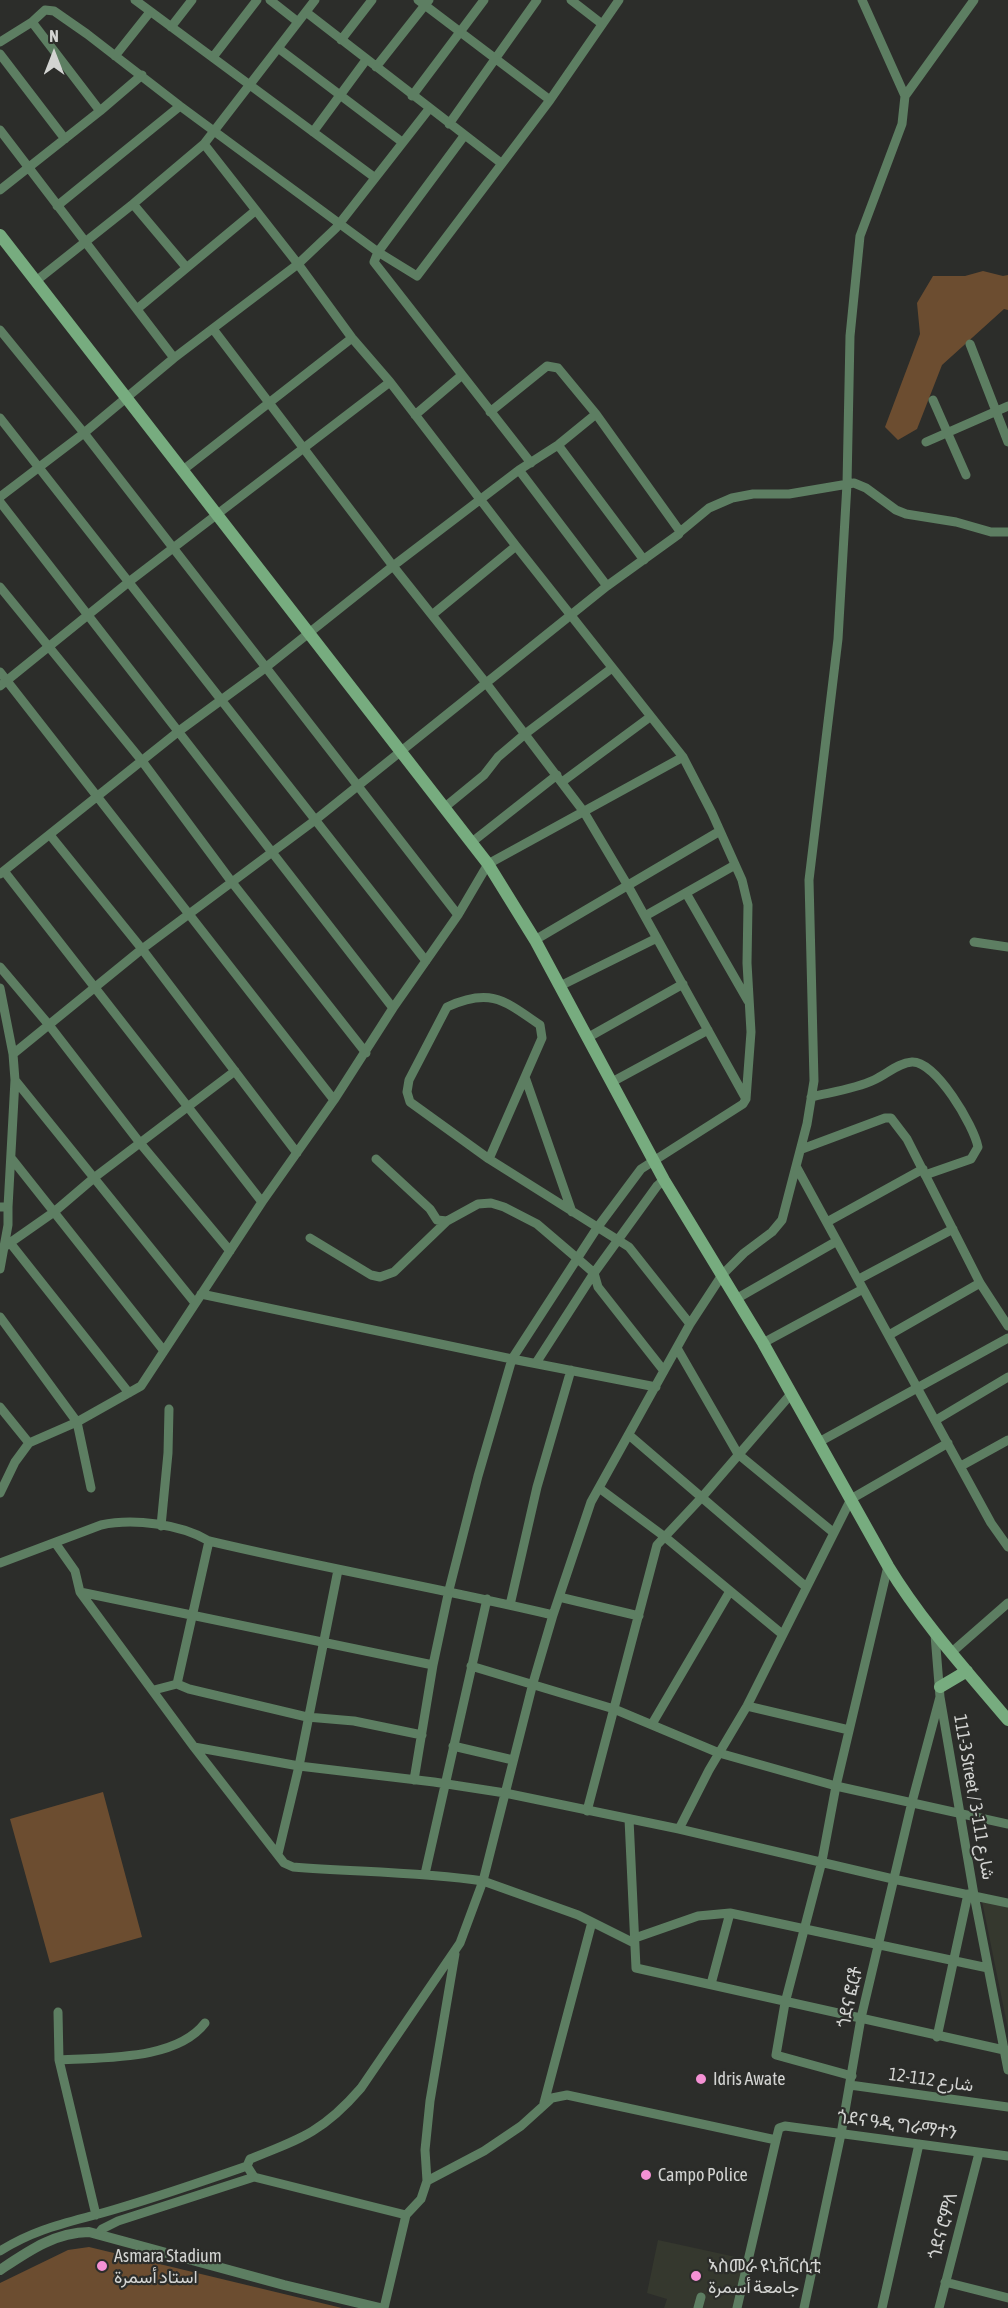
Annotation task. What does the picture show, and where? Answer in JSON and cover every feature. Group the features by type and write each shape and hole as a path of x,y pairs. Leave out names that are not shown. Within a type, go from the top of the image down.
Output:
{"main road":[{"path":"1,237 488,864 535,940 664,1180 763,1343 888,1566 935,1635 952,1652 1008,1720"},
{"path":"940,1692 967,1671"}],"street":[{"path":"135,0 374,177"},
{"path":"171,27 192,0"},
{"path":"213,57 257,0"},
{"path":"270,0 298,22"},
{"path":"36,281 86,243 204,144 315,0"},
{"path":"341,40 372,0"},
{"path":"412,96 484,0"},
{"path":"448,124 537,0"},
{"path":"571,0 602,24"},
{"path":"0,42 49,9 142,75 214,132 414,277 418,276 550,100 619,0"},
{"path":"254,2177 248,2166 250,2159 316,2131 346,2106 362,2088 456,1950 465,1933 483,1881 533,1683 591,1502 690,1324 722,1275 744,1253 772,1232 782,1220 797,1168 811,1097 813,1069 809,880 838,639 847,484 850,336 860,236 903,124 905,96 862,0"},
{"path":"905,96 974,0"},
{"path":"376,68 424,2 550,100"},
{"path":"115,56 150,12"},
{"path":"306,12 501,163"},
{"path":"32,22 100,111"},
{"path":"278,48 402,142"},
{"path":"0,54 64,139"},
{"path":"313,132 366,60"},
{"path":"0,190 142,75"},
{"path":"57,206 180,106"},
{"path":"0,497 84,433 174,358 298,264 340,223 429,109"},
{"path":"0,130 174,358"},
{"path":"464,136 378,252 374,264 531,463"},
{"path":"204,144 298,264 352,338 390,382 683,757 735,864 742,880 748,905 747,963 751,1032 746,1102 641,1169 597,1228 512,1359 478,1476 449,1590 433,1665 414,1780"},
{"path":"133,204 186,267"},
{"path":"137,309 255,211"},
{"path":"213,329 584,812 645,916 746,1099"},
{"path":"0,330 84,433 458,915"},
{"path":"183,470 352,338"},
{"path":"970,344 1008,442"},
{"path":"490,412 547,366 558,368 596,414 680,532"},
{"path":"415,415 462,375"},
{"path":"3,683 130,581 390,382"},
{"path":"933,400 966,475"},
{"path":"926,442 1008,406"},
{"path":"262,1202 2,873 179,731 265,668 519,470 558,445 596,414"},
{"path":"0,418 426,961"},
{"path":"558,445 644,560"},
{"path":"519,470 607,586"},
{"path":"13,1054 142,949 314,821 607,586 644,560 709,508 732,498 753,494 789,494 859,484 896,510 906,514 956,522 991,532 1008,532"},
{"path":"0,502 393,1008"},
{"path":"432,615 516,546"},
{"path":"0,587 142,761 231,881 366,1053"},
{"path":"445,807 484,776 498,757 525,734 612,668"},
{"path":"0,672 3,683 97,797 334,1100"},
{"path":"472,842 559,778 651,717"},
{"path":"0,1493 15,1462 29,1443 77,1422 141,1386 262,1202 334,1100 393,1008 458,915 488,864 683,757"},
{"path":"535,940 720,831"},
{"path":"50,836 142,949 297,1153"},
{"path":"645,916 735,864"},
{"path":"686,893 749,1003"},
{"path":"560,986 657,938"},
{"path":"974,942 1008,947"},
{"path":"0,967 230,1251"},
{"path":"587,1038 683,984"},
{"path":"0,988 13,1054 15,1080 12,1159 4,1207 8,1245 0,1269"},
{"path":"489,1159 542,1038 540,1025 504,1000 488,997 457,1002 447,1007 409,1080 407,1092 410,1102 489,1159 629,1246 690,1324"},
{"path":"612,1082 708,1030"},
{"path":"811,1097 875,1080 909,1063 921,1064 945,1086 969,1121 978,1148 971,1159 924,1172 827,1222"},
{"path":"8,1245 235,1071"},
{"path":"525,1077 572,1212"},
{"path":"15,1080 195,1303"},
{"path":"801,1149 890,1118 899,1126 907,1139 980,1283 1008,1326"},
{"path":"12,1159 164,1351"},
{"path":"376,1159 430,1209 437,1220 447,1221"},
{"path":"797,1168 992,1523 1008,1547"},
{"path":"536,1363 594,1273 657,1186 664,1180"},
{"path":"309,1238 371,1275 380,1277 394,1272 447,1221 478,1204 491,1203 504,1207 537,1224 594,1273 598,1287 664,1371"},
{"path":"859,1279 953,1229"},
{"path":"736,1299 837,1241"},
{"path":"8,1245 129,1393"},
{"path":"889,1335 980,1283"},
{"path":"763,1343 863,1289"},
{"path":"201,1294 656,1387"},
{"path":"0,1317 77,1422 91,1488"},
{"path":"819,1442 1008,1338"},
{"path":"677,1348 738,1454 834,1533"},
{"path":"510,1605 537,1487 571,1370"},
{"path":"936,1420 1008,1377"},
{"path":"587,1811 657,1545 703,1497 791,1394"},
{"path":"0,1407 29,1443"},
{"path":"161,1526 169,1443 169,1409"},
{"path":"629,1435 805,1586"},
{"path":"961,1466 1008,1440"},
{"path":"679,1829 747,1706 805,1586 851,1499 948,1443"},
{"path":"598,1488 665,1537 782,1634"},
{"path":"0,1563 56,1544 100,1525 115,1522 161,1526 194,1532 209,1541 338,1570 449,1590 553,1615"},
{"path":"177,1684 209,1541"},
{"path":"56,1544 75,1571 80,1592 194,1747 285,1863 293,1867 381,1874 425,1874 483,1881 558,1907 635,1940 698,1916 730,1913 988,1968"},
{"path":"786,2003 822,1861 836,1786 888,1566"},
{"path":"278,1854 338,1570"},
{"path":"652,1724 730,1591"},
{"path":"80,1592 433,1665"},
{"path":"559,1597 639,1616"},
{"path":"425,1874 487,1599"},
{"path":"952,1652 1008,1603"},
{"name":"111-3 Street / شارع 111-3","path":"935,1635 940,1692 962,1814 971,1894 1008,2070"},
{"path":"471,1666 614,1709 719,1753 836,1786 1008,1824"},
{"path":"154,1690 177,1684 189,1689 307,1717 354,1721 422,1735"},
{"name":"ጎደና ፎርቶ","path":"804,2308 841,2134 861,2018 893,1878 940,1692"},
{"path":"747,1706 849,1730"},
{"path":"453,1746 513,1760"},
{"path":"194,1747 298,1766 505,1793 1008,1902"},
{"path":"629,1819 636,1968 937,2037 1004,2050"},
{"path":"937,2037 971,1894"},
{"path":"711,1984 730,1913"},
{"path":"544,2103 592,1922"},
{"path":"0,2270 53,2238 80,2232 98,2234 382,2308 406,2215 421,2199 427,2181 425,2150 430,2101 456,1950"},
{"name":"شارع 112-12","path":"786,2003 776,2056 851,2081 1008,2108"},
{"path":"58,2012 59,2060 96,2215"},
{"path":"59,2060 159,2051 178,2042 200,2028 205,2022"},
{"path":"427,2181 484,2151 521,2126 552,2098 567,2095 776,2140 737,2308"},
{"name":"ጎደና ዓዲ ግራማተን","path":"776,2140 781,2127 1008,2156"},
{"path":"882,2308 919,2144"},
{"name":"ጎደና ሮምለ","path":"939,2308 979,2153"},
{"path":"0,2251 54,2225 96,2215 248,2166"},
{"path":"98,2234 102,2229 118,2221 254,2177 406,2215"},
{"path":"945,2282 1008,2298"},
{"path":"698,2308 701,2297"}],"shaded area":[{"path":"983,271 1008,275 1008,310 1004,309 942,365 917,429 898,440 885,427 920,334 917,303 933,276 965,276"},
{"path":"103,1792 142,1937 50,1963 10,1819"},
{"path":"982,1901 1008,1907 1008,2029"},
{"name":"ኣስመራ ዩኒቨርሲቲ جامعة أسمرة","path":"658,2240 745,2259 733,2308 664,2308 667,2299 647,2293"},
{"name":"Asmara Stadium استاد أسمرة","path":"89,2247 342,2308 0,2308 0,2283 68,2250"}],"place":[{"name":"Idris Awate","path":"701,2079"},
{"name":"Campo Police","path":"646,2175"},
{"name":"Asmara Stadium استاد أسمرة","path":"102,2266"},
{"name":"ኣስመራ ዩኒቨርሲቲ جامعة أسمرة","path":"696,2276"}]}
